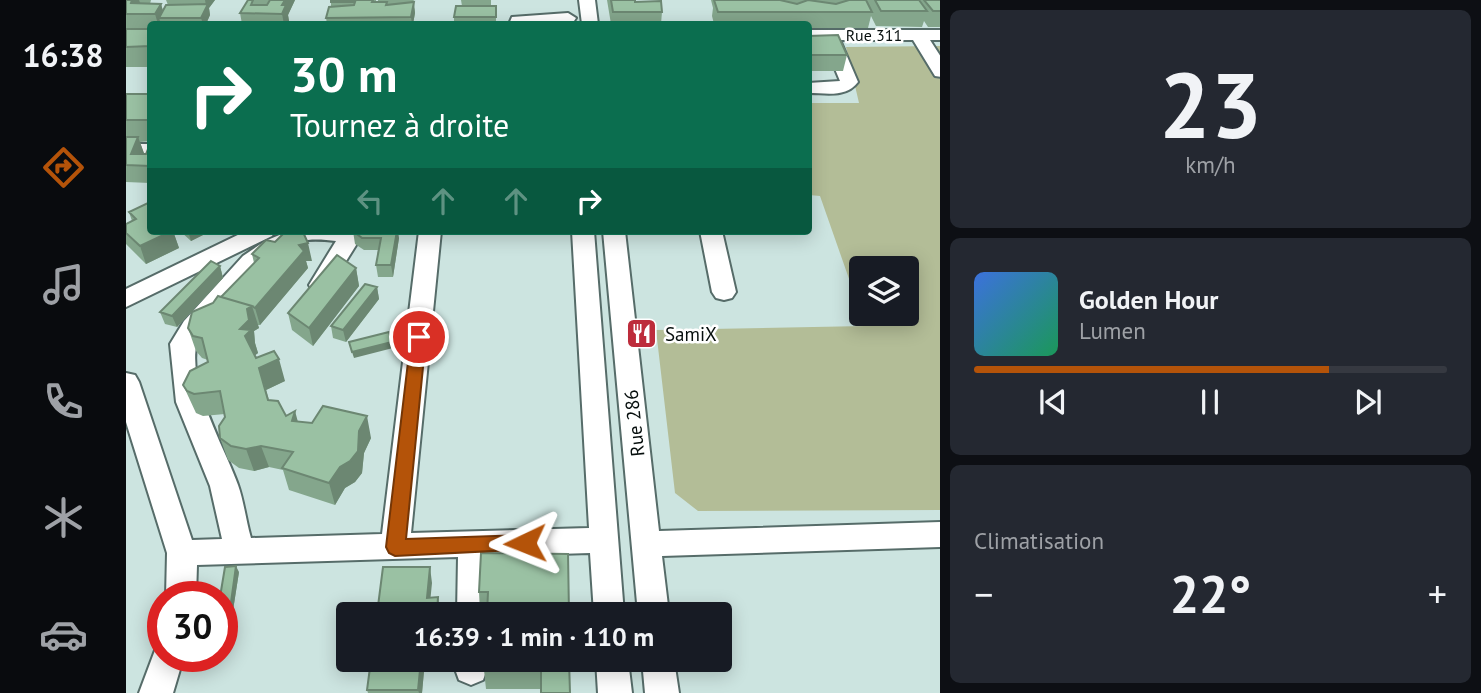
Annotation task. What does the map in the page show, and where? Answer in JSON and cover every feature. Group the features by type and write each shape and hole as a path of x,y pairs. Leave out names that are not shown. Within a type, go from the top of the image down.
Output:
{"street":[{"path":"518,21 568,21 566,0"},
{"path":"587,0 590,21"},
{"name":"Rue 311","path":"812,35 940,35"},
{"path":"812,88 842,88 849,82 830,35"},
{"path":"918,35 940,72"},
{"path":"126,150 147,150"},
{"path":"126,299 256,235"},
{"path":"239,551 224,486 189,402 182,344 192,327 251,261 273,246 298,235"},
{"path":"311,299 347,242 345,235"},
{"path":"395,547 430,235"},
{"path":"583,235 608,602"},
{"name":"Rue 286","path":"614,235 652,602"},
{"path":"712,235 724,292"},
{"path":"126,382 136,441 182,553 181,581"},
{"path":"646,544 940,536"},
{"path":"182,553 604,540"},
{"path":"472,545 472,602"},
{"path":"156,693 163,672"},
{"path":"613,672 615,693"},
{"path":"659,672 662,693"}],"green space":[{"path":"940,46 940,510 698,511 675,493 656,330 919,326 919,256 849,256 849,280 820,196 812,195 812,103 859,103 846,47"}],"building":[{"path":"126,0 132,0 131,3 161,4 155,14 126,14"},
{"path":"248,0 253,0 251,5 267,5 270,0 285,0 282,5 286,5 282,14 240,13"},
{"path":"331,0 373,0 372,2 387,2 386,5 414,2 411,17 326,18 329,7 354,5 355,2"},
{"path":"611,0 661,1 662,12 613,12"},
{"path":"714,0 780,0 797,4 808,0 836,4 849,0 866,0 872,12 718,12"},
{"path":"875,0 919,0 927,11 881,11"},
{"path":"924,0 940,0 940,11 933,11"},
{"path":"208,4 201,18 159,18 166,5"},
{"path":"456,6 496,6 496,17 454,17"},
{"path":"126,29 147,29 147,46 126,47"},
{"path":"838,35 847,55 812,55 812,36"},
{"path":"126,94 147,94 147,120 126,120"},
{"path":"126,137 138,137 131,154 146,154 147,152 147,166 126,165"},
{"path":"147,203 147,235 163,235 140,246 126,233 126,224 136,219 129,212"},
{"path":"282,235 304,235 308,243 299,245 304,251 255,308 221,297 259,258 252,254 266,240 275,242"},
{"path":"358,235 396,235 391,265 376,265 381,238 362,238"},
{"path":"337,255 356,268 309,328 288,313"},
{"path":"211,261 220,266 172,316 160,312"},
{"path":"365,284 377,287 343,330 331,326"},
{"path":"218,296 252,306 247,309 249,320 240,329 251,330 245,336 256,358 274,351 279,359 259,368 268,400 278,401 286,416 295,411 292,421 312,423 323,406 367,416 359,431 358,451 350,461 340,467 329,483 282,468 293,452 261,446 246,449 231,446 220,438 219,426 225,417 220,391 194,394 187,391 183,385 190,371 208,362 202,338 193,336 188,328 192,312 213,303"},
{"path":"389,332 392,342 352,352 349,342"},
{"path":"481,553 568,554 569,602 488,602 488,592 479,592"},
{"path":"236,566 234,581 223,581 225,567"},
{"path":"383,567 430,567 427,598 438,597 438,602 379,602"},
{"path":"369,672 420,672 418,690 367,690"},
{"path":"541,672 569,672 570,693 541,693"}],"place":[{"name":"SamiX","path":"642,334"}],"route":[{"path":"419,337 395,547 525,543"}]}
